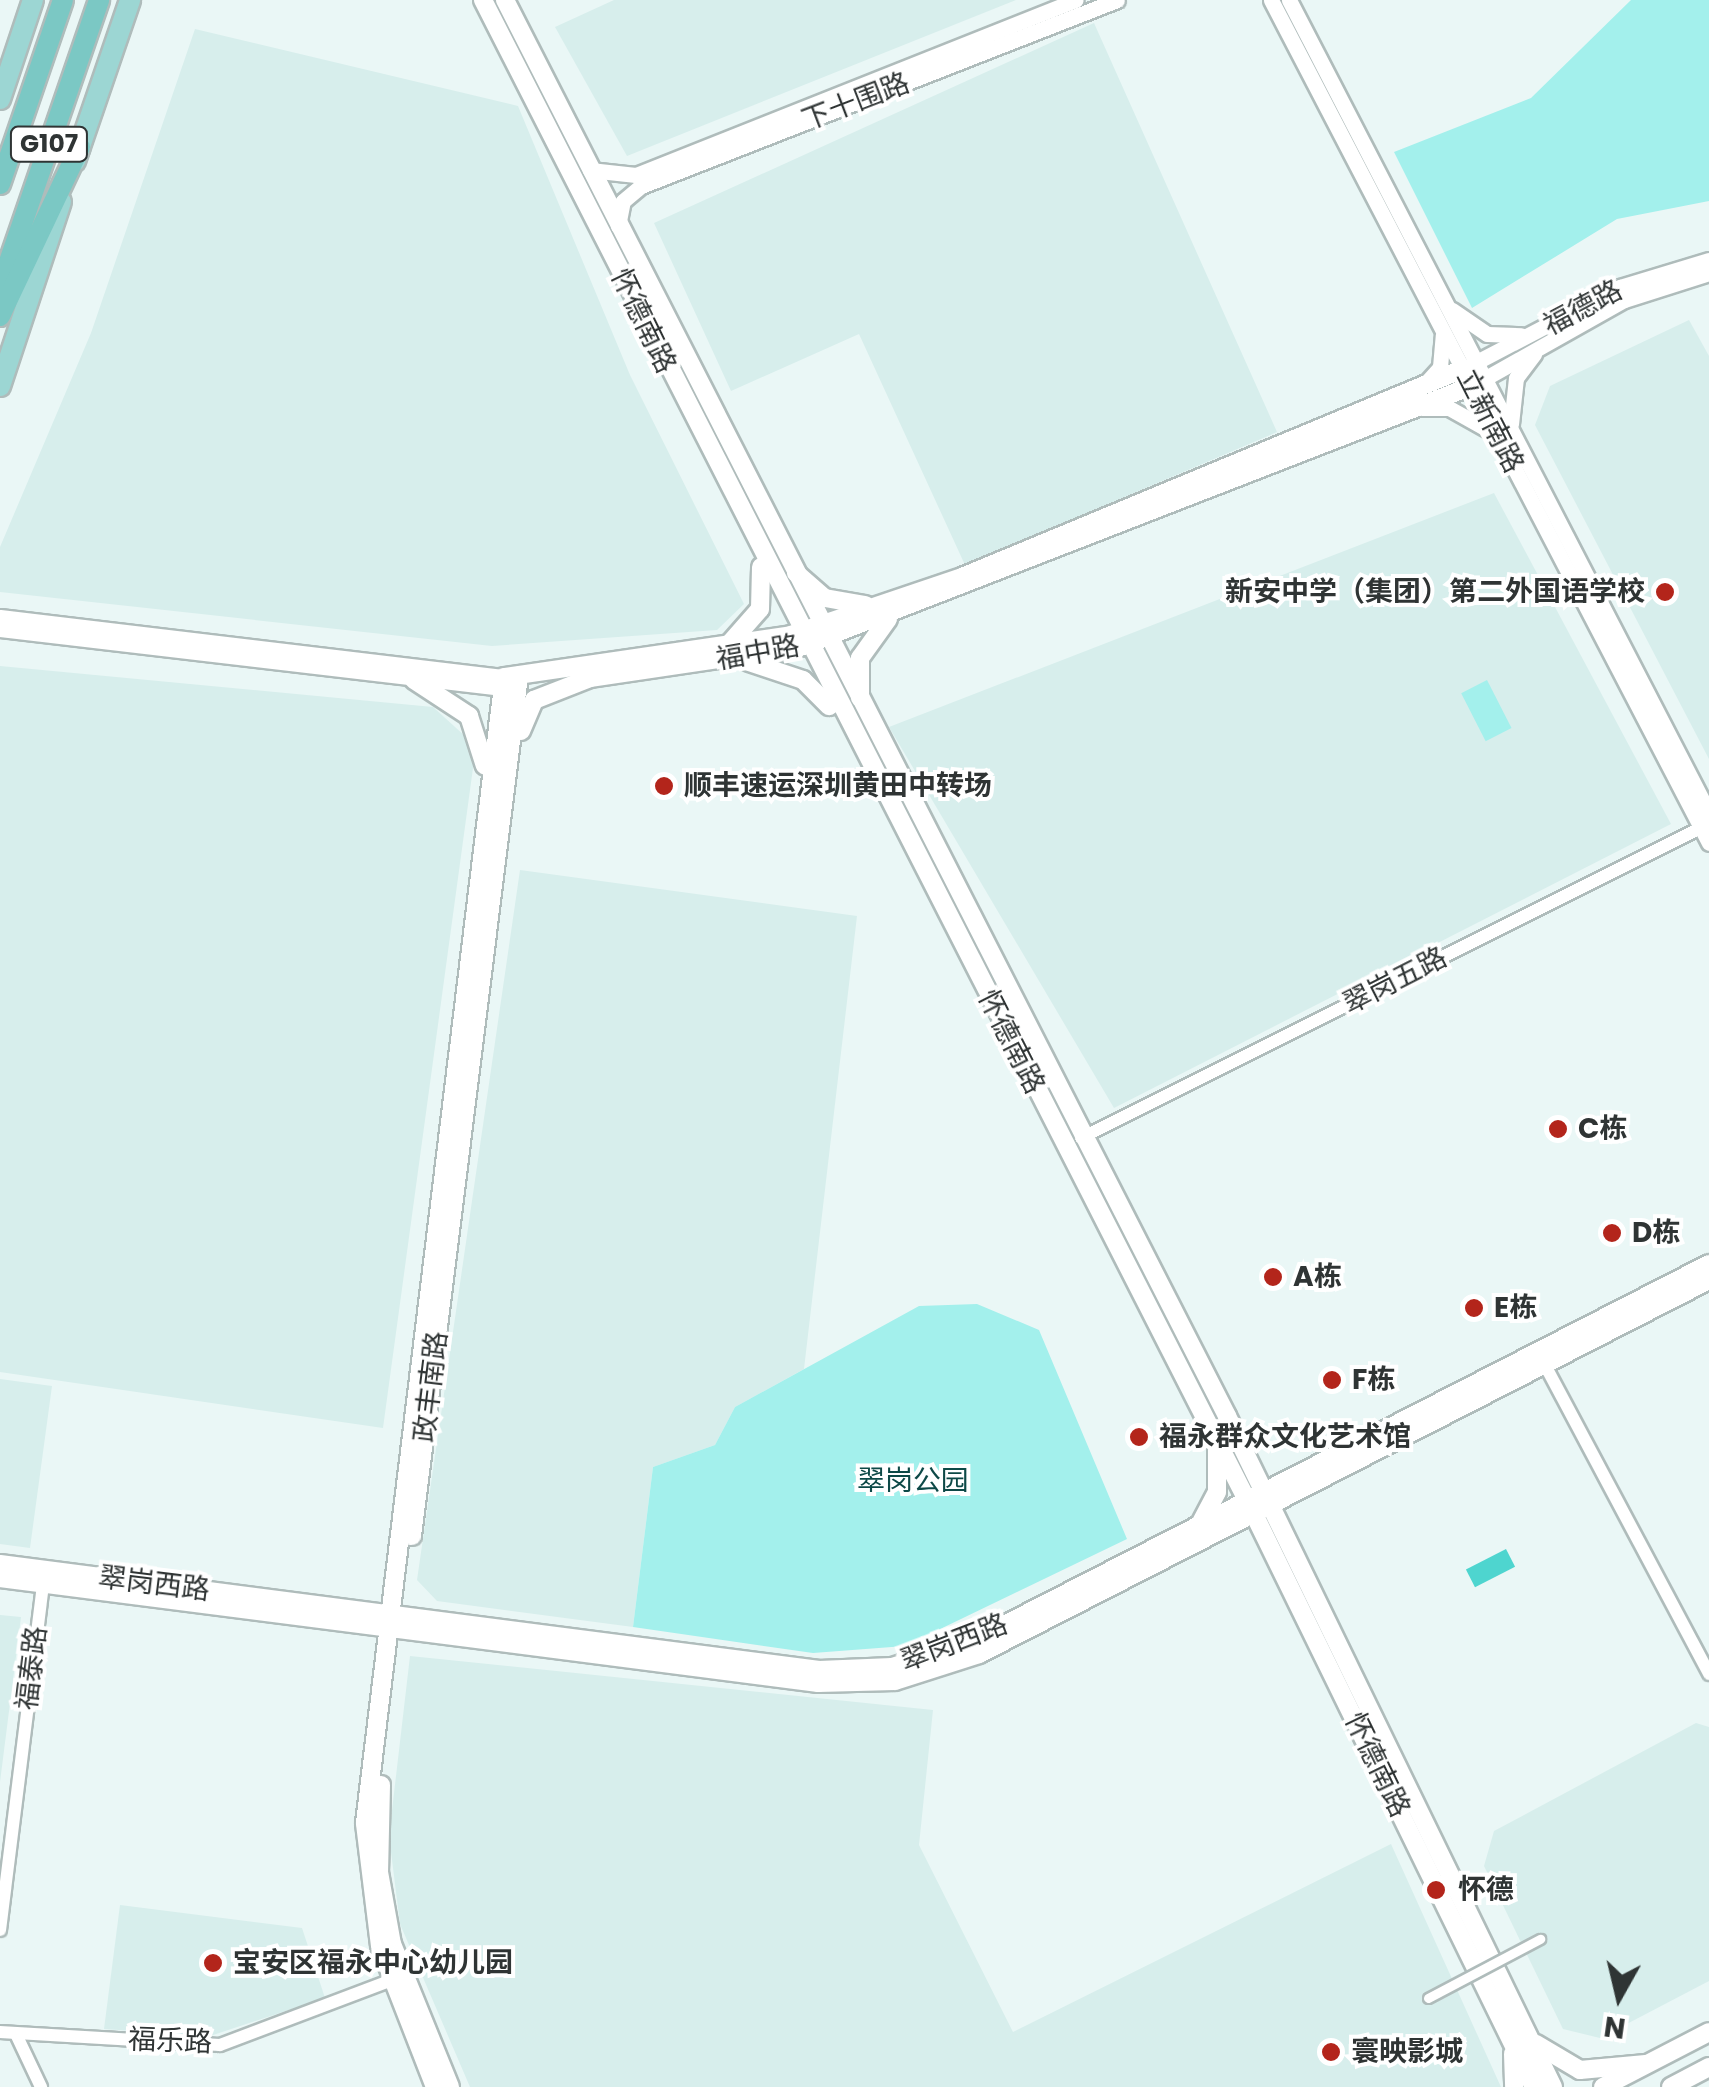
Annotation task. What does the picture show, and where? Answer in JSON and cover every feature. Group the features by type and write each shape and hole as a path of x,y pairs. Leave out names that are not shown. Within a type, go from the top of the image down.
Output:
{"highway":[{"name":"G107","path":"0,184 63,0"},
{"name":"G107","path":"0,288 98,0"},
{"path":"0,316 80,147"}],"main road":[{"path":"0,99 34,0"},
{"path":"0,386 130,0"},
{"name":"怀德南路","path":"484,0 754,542 869,728 1082,1138 1519,2036 1554,2087"},
{"name":"怀德南路","path":"505,0 779,550 849,730 1212,1430 1261,1506"},
{"name":"福中路","path":"883,611 1420,388 1474,375"},
{"name":"福中路","path":"511,682 590,678 812,636 1399,415 1474,375"},
{"path":"754,542 760,609 729,652 803,680 849,730"},
{"path":"779,550 825,598 883,611 858,667 869,728"},
{"name":"福中路","path":"511,682 729,652"},
{"path":"494,873 527,710 590,678"},
{"path":"414,680 476,725 487,816"},
{"name":"政丰南路","path":"450,2087 402,1976 380,1872 396,1622 487,816 511,682"},
{"name":"政丰南路","path":"435,2087 389,1980 364,1849 494,873 511,682"},
{"name":"翠岗西路","path":"0,1564 818,1683 895,1681 979,1654 1709,1264"},
{"name":"翠岗西路","path":"0,1578 876,1669 973,1641 1196,1530 1261,1506 1709,1280"},
{"path":"1196,1530 1217,1492 1212,1430"},
{"path":"1603,2087 1709,2032"},
{"path":"1514,2087 1519,2036 1580,2070 1646,2064"},
{"name":"怀德南路","path":"1519,2036 1534,2087"},
{"path":"1671,2087 1709,2067"}],"street":[{"name":"下十围路","path":"590,170 636,175 1075,0"},
{"name":"下十围路","path":"618,226 623,202 641,186 1117,0"},
{"name":"立新南路","path":"1272,0 1441,326 1474,375"},
{"name":"立新南路","path":"1289,0 1443,300 1474,375 1707,827"},
{"name":"福德路","path":"1474,375 1620,287 1709,260"},
{"name":"福德路","path":"1541,338 1624,300 1709,273"},
{"path":"1443,300 1487,334 1541,338 1516,378 1510,402 1514,452"},
{"path":"1420,388 1444,354 1441,326"},
{"path":"1399,415 1449,408 1473,417 1514,452"},
{"name":"福中路","path":"0,617 511,682"},
{"name":"福中路","path":"0,629 414,680 511,682"},
{"name":"翠岗五路","path":"1082,1138 1707,827"},
{"path":"1545,1365 1709,1674"},
{"name":"福泰路","path":"0,1930 42,1584"},
{"path":"1428,1998 1540,1939"},
{"name":"福乐路","path":"0,2032 220,2044 389,1980"},
{"path":"16,2034 41,2087"}],"shaded area":[{"path":"614,0 1016,0 627,156 555,27"},
{"path":"1094,23 1277,432 965,565 859,334 731,391 654,223"},
{"path":"195,29 518,106 630,375 744,604 717,630 492,646 0,592 0,547 91,333"},
{"name":"新安中学（集团）第二外国语学校","path":"1689,320 1709,356 1709,759 1535,425 1550,386"},
{"path":"1494,493 1671,824 1114,1108 889,727"},
{"path":"0,666 433,707 476,746 383,1428 0,1372"},
{"path":"520,870 857,916 804,1369 735,1407 715,1445 653,1467 633,1627 437,1601 417,1580"},
{"path":"0,1379 52,1386 30,1548 0,1544"},
{"path":"1506,1549 1515,1567 1475,1587 1466,1569"},
{"path":"0,1615 21,1617 0,1782"},
{"path":"410,1656 933,1710 919,1845 1013,2032 1391,1844 1501,2087 470,2087 400,1924 389,1836"},
{"path":"1696,1723 1709,1727 1709,1981 1600,2038 1563,2029 1484,1866 1494,1831"},
{"name":"宝安区福永中心幼儿园","path":"120,1905 302,1928 325,1998 210,2036 104,2029"}],"green space":[{"path":"1631,0 1709,0 1709,201 1617,219 1472,308 1394,152 1531,98"},
{"path":"1487,680 1512,728 1486,741 1461,693"},
{"name":"翠岗公园","path":"977,1304 1039,1330 1127,1539 905,1646 813,1653 633,1627 653,1467 715,1445 735,1407 919,1306"}],"place":[{"name":"新安中学（集团）第二外国语学校","path":"1665,592"},
{"name":"顺丰速运深圳黄田中转场","path":"664,786"},
{"name":"C栋","path":"1558,1129"},
{"name":"D栋","path":"1612,1233"},
{"name":"A栋","path":"1273,1277"},
{"name":"E栋","path":"1474,1308"},
{"name":"F栋","path":"1332,1380"},
{"name":"福永群众文化艺术馆","path":"1139,1437"},
{"name":"怀德","path":"1436,1890"},
{"name":"宝安区福永中心幼儿园","path":"213,1963"},
{"name":"寰映影城","path":"1331,2052"}]}
